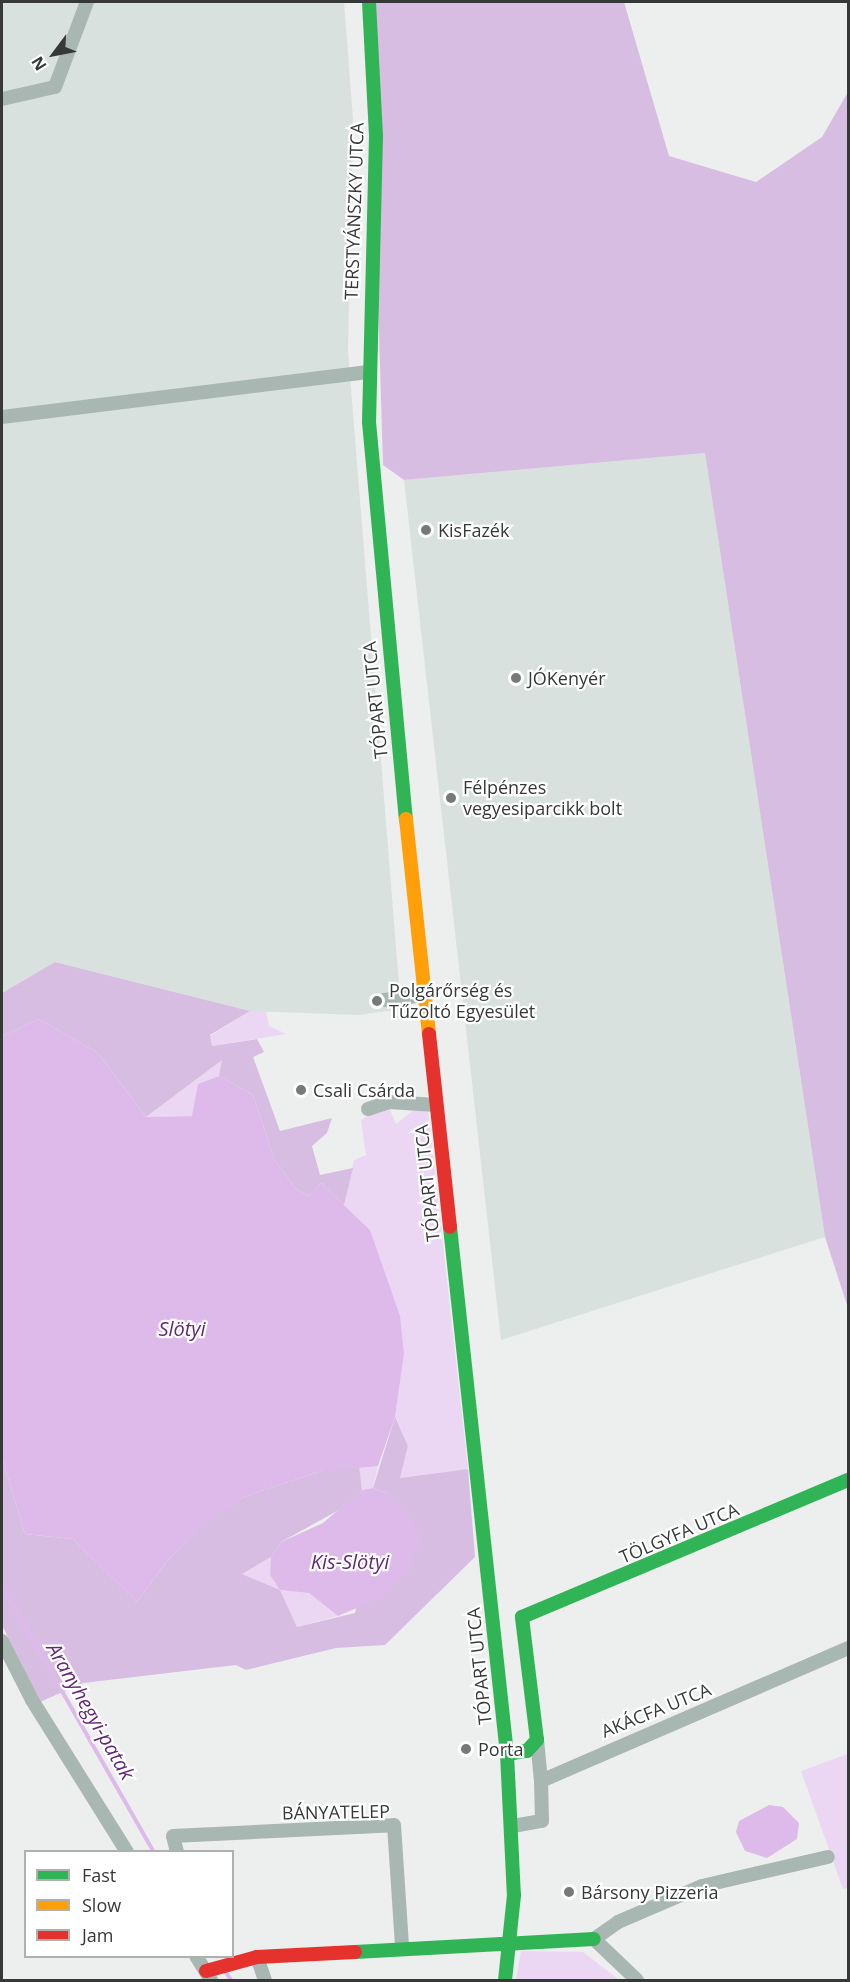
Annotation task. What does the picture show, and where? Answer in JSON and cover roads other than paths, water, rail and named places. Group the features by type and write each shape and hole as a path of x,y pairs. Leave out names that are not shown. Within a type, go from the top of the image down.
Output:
{"main road":[{"name":"TERSTYÁNSZKY UTCA","path":"369,2 376,136 368,372 369,422"},
{"name":"TÓPART UTCA","path":"369,422 436,1105 507,1754 513,1826 512,1940"},
{"name":"TÖLGYFA UTCA","path":"537,1740 522,1617 849,1480"},
{"path":"507,1754 527,1751 537,1740"},
{"path":"234,1958 512,1940 594,1939"},
{"path":"505,1980 512,1940"},
{"path":"209,1974 233,1958"}],"street":[{"path":"2,99 55,87 87,2"},
{"path":"2,417 368,372"},
{"path":"384,1000 425,995"},
{"path":"368,1109 389,1102 436,1105"},
{"path":"2,1641 32,1700 126,1850"},
{"name":"AKÁCFA UTCA","path":"541,1781 849,1648"},
{"path":"513,1826 542,1821 537,1740"},
{"name":"BÁNYATELEP","path":"177,1850 173,1836 394,1825 402,1947"},
{"path":"637,1980 594,1939 618,1922 702,1886 828,1857"},
{"path":"257,1957 265,1980"},
{"path":"197,1958 209,1974"}],"water":[{"name":"Slötyi","path":"39,1019 98,1053 146,1117 192,1116 198,1084 219,1076 253,1095 274,1159 296,1189 309,1196 321,1183 370,1230 400,1316 404,1354 395,1417 378,1466 318,1472 244,1497 208,1521 168,1560 137,1602 73,1539 25,1534 2,1458 2,1036"},
{"name":"Kis-Slötyi","path":"373,1488 388,1493 413,1523 419,1537 411,1568 378,1599 338,1616 309,1593 280,1590 270,1575 271,1557 281,1542 323,1523 362,1490"},
{"path":"769,1805 783,1807 799,1823 797,1839 767,1858 745,1851 736,1832 739,1821"}],"waterway":[{"name":"Aranyhegyi-patak","path":"2,1586 153,1850"},
{"name":"Aranyhegyi-patak","path":"225,1971 231,1980"}],"place":[{"name":"KisFazék","path":"426,530"},
{"name":"JÓKenyér","path":"516,678"},
{"name":"Félpénzes vegyesiparcikk bolt","path":"451,798"},
{"name":"Polgárőrség és Tűzoltó Egyesület","path":"377,1001"},
{"name":"Csali Csárda","path":"301,1090"},
{"name":"Porta","path":"466,1749"},
{"name":"Bársony Pizzeria","path":"569,1892"}]}
